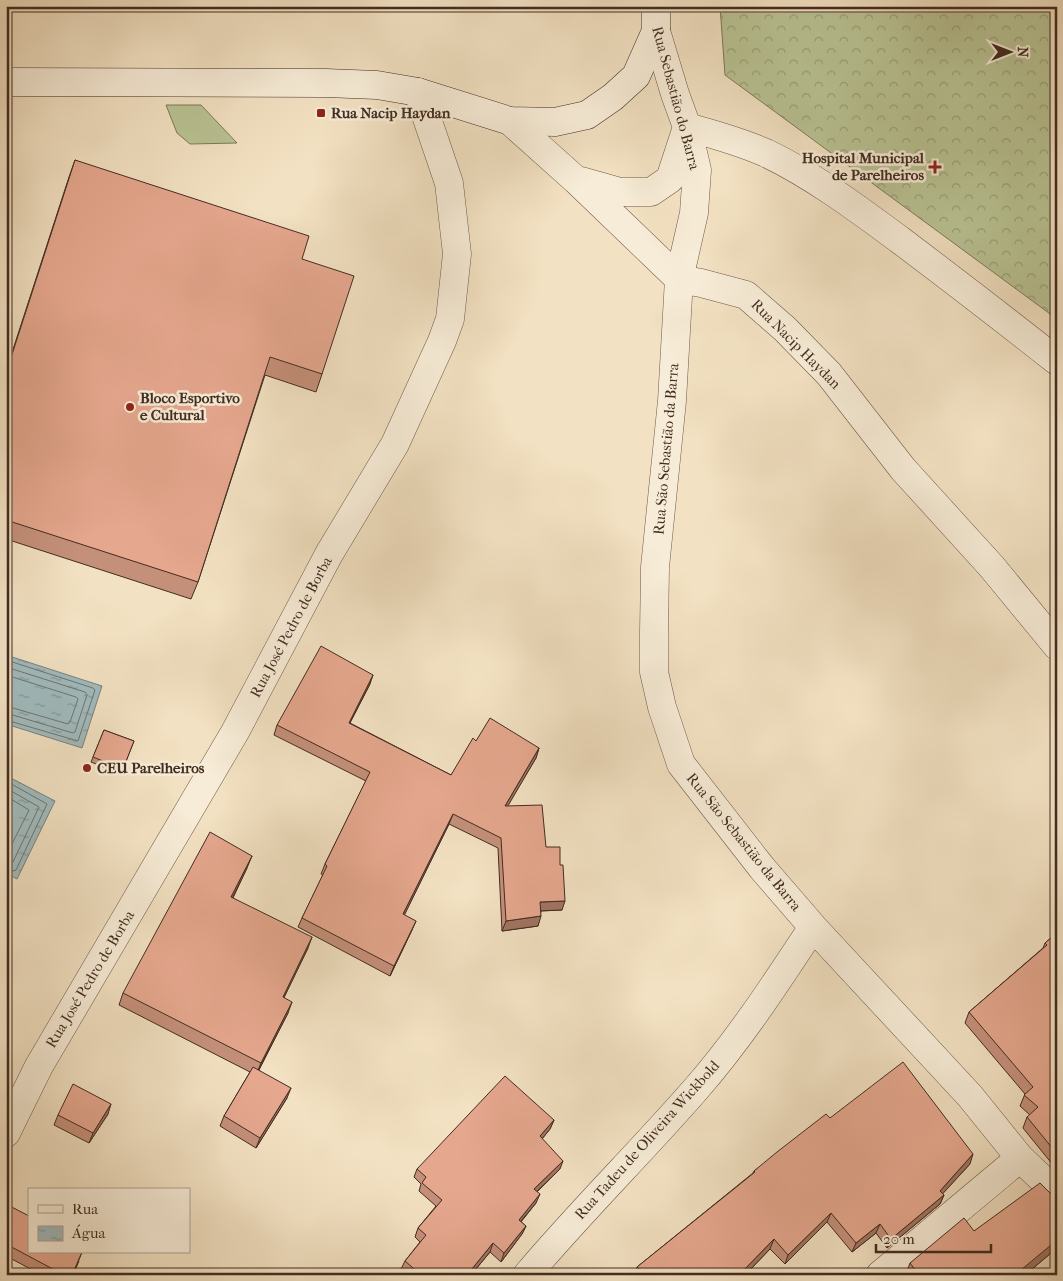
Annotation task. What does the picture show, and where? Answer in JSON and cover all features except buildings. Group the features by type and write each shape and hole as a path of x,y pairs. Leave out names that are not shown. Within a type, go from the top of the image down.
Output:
{"street":[{"path":"6,82 326,83 377,85 418,92 510,121 556,122 587,115 613,97 636,76 656,19"},
{"name":"Rua Sebastião do Barra","path":"656,19 674,94 687,127 697,170 694,213 679,279"},
{"name":"Rua José Pedro de Borba","path":"6,1133 39,1066 235,732 329,554 395,444 442,341 450,319 458,254 449,183 418,92"},
{"path":"510,121 576,180 679,279"},
{"path":"576,180 620,192 651,192 670,179 687,127 715,134 766,153 856,208 1007,321 1057,361"},
{"name":"Rua Nacip Haydan","path":"679,279 746,295 785,329 829,374 903,469 992,567 1057,646"},
{"name":"Rua São Sebastião da Barra","path":"679,279 672,401 655,567 654,672 662,707 681,764 740,841 813,927 970,1096 1020,1158 1057,1193"},
{"name":"Rua Tadeu de Oliveira Wickbold","path":"527,1275 696,1089 769,994 813,927"},
{"path":"880,1275 1020,1158"}],"green space":[{"name":"Hospital Municipal de Parelheiros","path":"720,6 1057,6 1057,319 725,75"},
{"path":"166,105 201,105 237,143 190,144 177,133"}],"water":[{"path":"6,655 102,686 82,748 6,724"},
{"path":"7,776 55,801 17,879 6,873"}],"place":[{"name":"Rua Nacip Haydan","path":"321,113"},
{"name":"Hospital Municipal de Parelheiros","path":"935,167"},
{"name":"Bloco Esportivo e Cultural","path":"130,407"},
{"name":"CEU Parelheiros","path":"87,768"}]}
